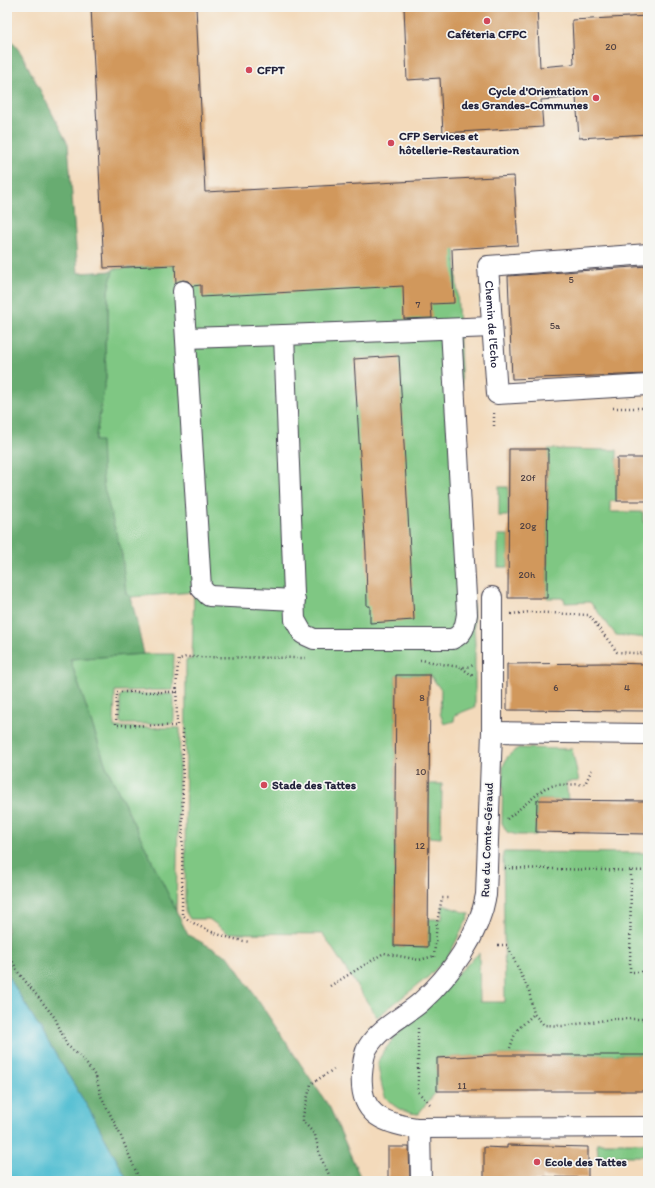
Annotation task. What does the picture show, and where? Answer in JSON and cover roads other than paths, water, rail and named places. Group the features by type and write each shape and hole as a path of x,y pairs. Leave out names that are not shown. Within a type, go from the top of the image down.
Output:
{"street":[{"name":"Chemin de l'Echo","path":"648,254 488,266 497,394 648,385"},
{"path":"183,291 201,588 209,596 295,600"},
{"path":"186,338 492,327"},
{"path":"284,335 296,626 302,634 314,639 452,639 459,636 465,629 468,614 451,329"},
{"name":"Rue du Comte-Géraud","path":"492,606 492,732 486,895 484,909 455,965 421,1002 374,1039 364,1058 363,1095 375,1115 395,1125 420,1128 648,1127"},
{"path":"492,732 648,734"},
{"path":"420,1128 421,1181"}],"water":[{"path":"7,974 93,1116 128,1181 7,1181"}],"place":[{"name":"Caféteria CFPC","path":"487,21"},
{"name":"CFPT","path":"249,70"},
{"name":"Cycle d'Orientation des Grandes-Communes","path":"596,98"},
{"name":"CFP Services et hôtellerie-Restauration","path":"391,143"},
{"name":"Stade des Tattes","path":"264,785"},
{"name":"Ecole des Tattes","path":"537,1162"}]}
